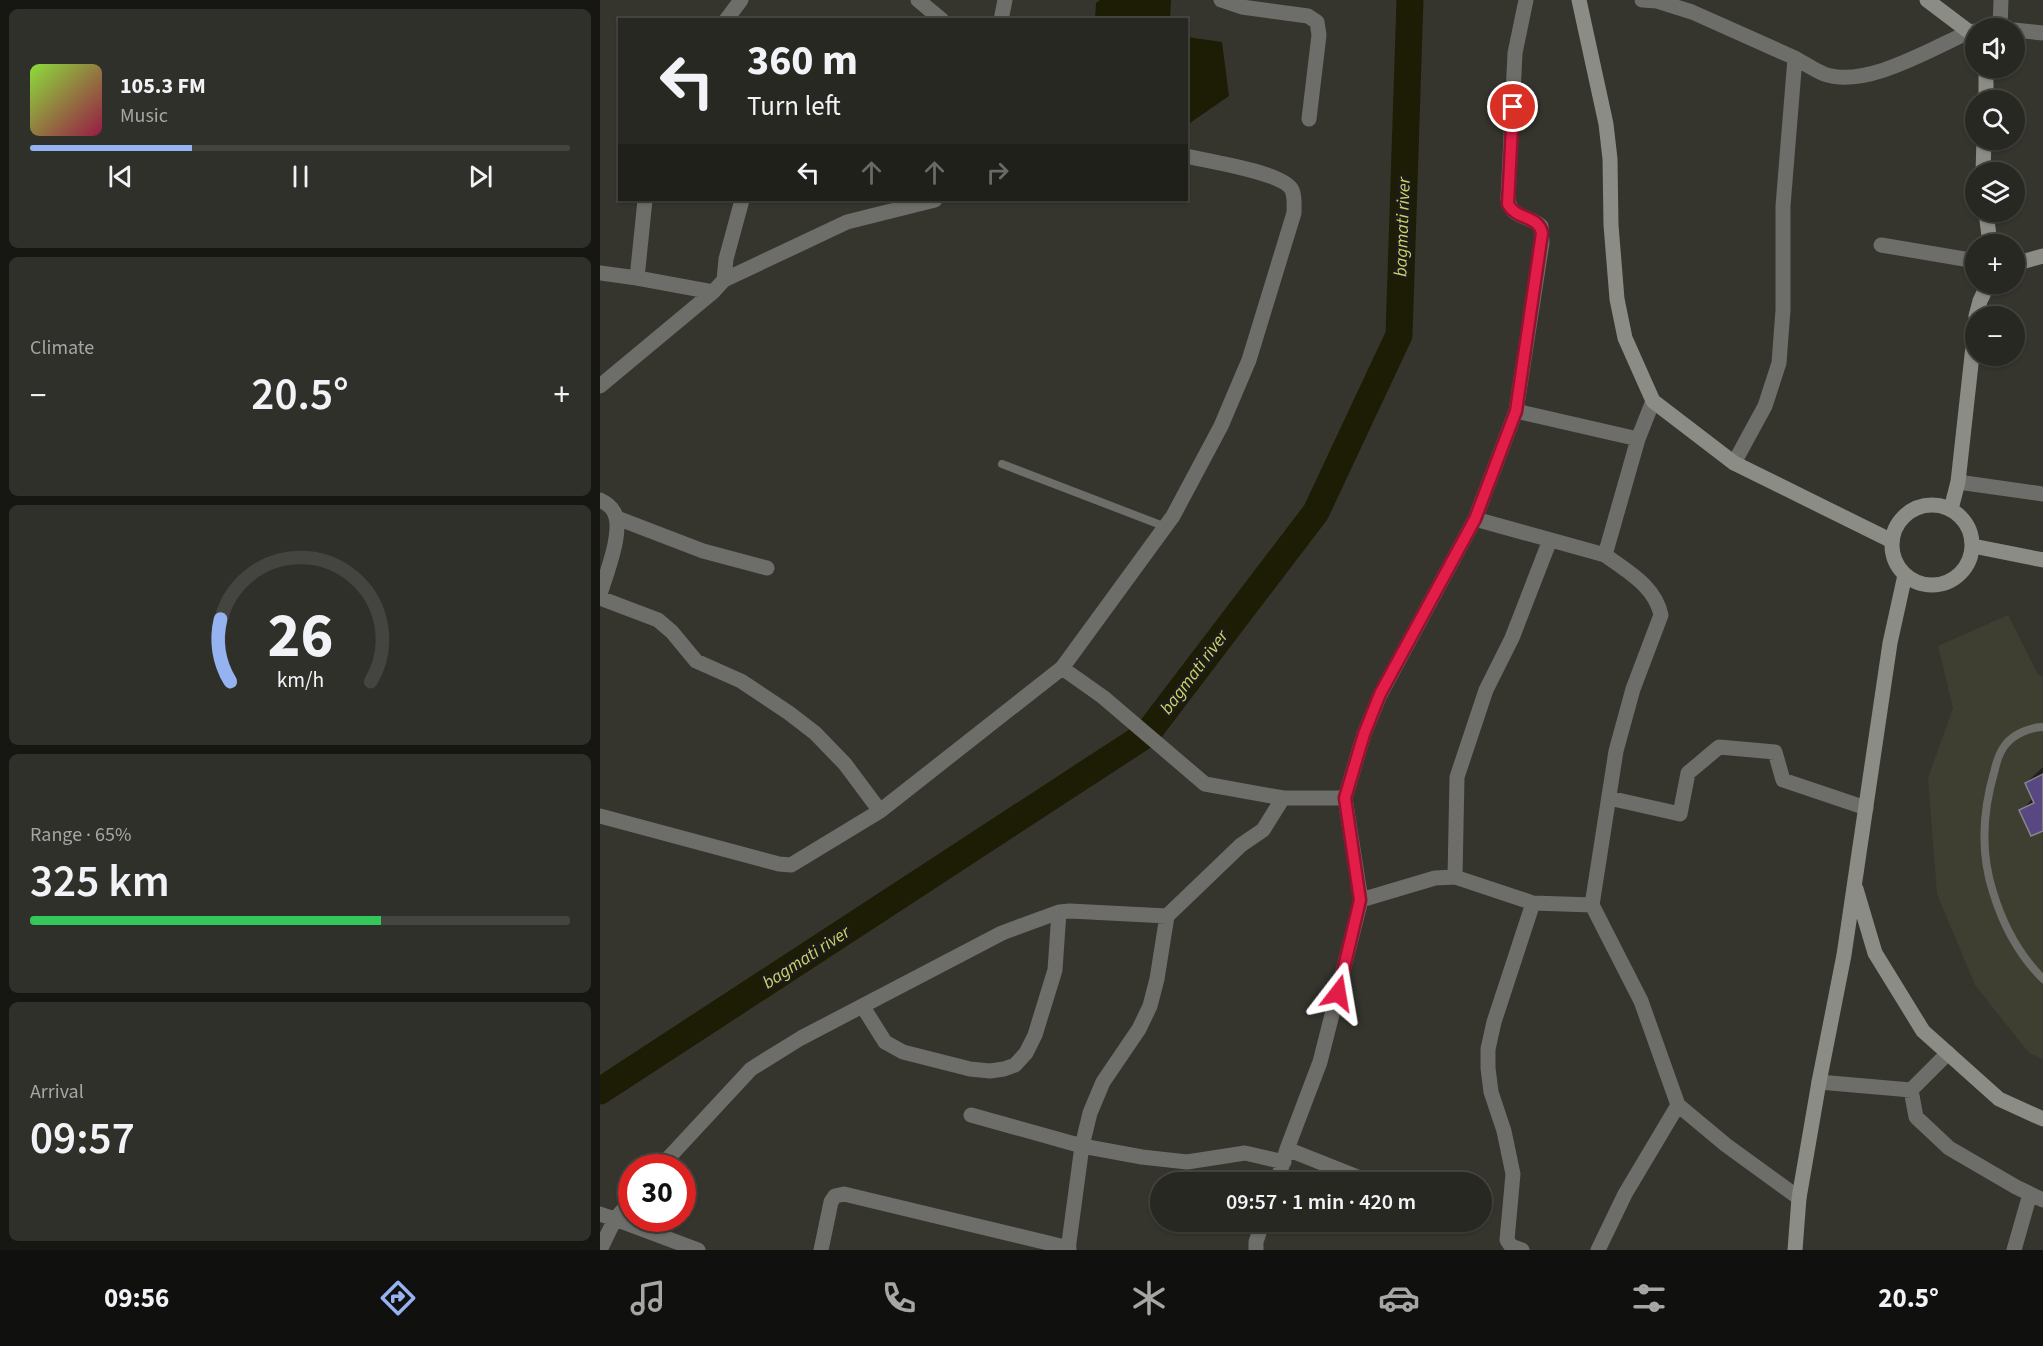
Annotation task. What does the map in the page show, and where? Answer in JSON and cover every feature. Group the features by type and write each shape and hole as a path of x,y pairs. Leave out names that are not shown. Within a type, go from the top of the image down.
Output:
{"street":[{"path":"728,18 741,0"},
{"path":"918,0 940,18"},
{"path":"1001,18 1005,0"},
{"path":"1221,0 1242,7 1308,16 1317,22 1319,34 1309,119"},
{"path":"1280,1172 1320,1062 1360,900 1345,798 1364,734 1380,694 1475,519 1516,411 1542,233 1541,226 1537,222 1516,214 1511,209 1508,198 1515,53 1526,0"},
{"path":"1580,0 1606,124 1617,299 1625,338 1653,401 1734,463 1892,541"},
{"path":"1641,0 1676,4 1795,58 1824,74 1842,77 1864,76 1886,69 1965,37"},
{"path":"1928,0 1965,28"},
{"path":"2000,18 2001,0"},
{"path":"2025,31 2043,33"},
{"path":"1734,463 1765,406 1779,363 1784,310 1783,206 1795,58"},
{"path":"600,816 785,865 797,863 880,811 1062,668 1166,527 1221,426 1249,360 1294,213 1292,189 1286,182 1274,176 1188,156"},
{"path":"637,278 645,201"},
{"path":"718,286 742,201"},
{"path":"600,386 718,286 847,222 931,201"},
{"path":"1881,245 1965,259"},
{"path":"2025,261 2043,256"},
{"path":"600,273 718,286"},
{"path":"1951,509 1958,482 1971,366"},
{"path":"1605,555 1638,439 1653,401"},
{"path":"1516,411 1638,439"},
{"path":"1958,482 2043,494"},
{"path":"600,500 609,505 616,518 614,545 600,596 658,620 672,632 696,661 741,681 789,713 815,733 845,764 880,811"},
{"path":"1941,505 1960,516 1967,525 1973,546 1971,557 1958,576 1948,582 1926,585 1905,575 1896,563 1892,541 1894,530 1908,512 1918,507 1941,505"},
{"path":"616,518 703,551 767,568"},
{"path":"1475,519 1605,555 1642,583 1658,604 1661,615 1626,714 1616,751 1592,905 1641,1001 1678,1105 1726,1145 1799,1198"},
{"path":"1455,878 1457,777 1486,690 1512,638 1550,540"},
{"path":"1973,546 2043,560"},
{"path":"1795,1250 1799,1198 1844,956 1890,643 1905,575"},
{"path":"1062,668 1103,697 1205,784 1283,798 1345,798"},
{"path":"1609,798 1680,814 1688,773 1719,747 1775,752 1783,780 1866,808"},
{"path":"821,1250 831,1202 835,1196 844,1194 1069,1249 1082,1146 1095,1097 1139,1029 1150,1006 1157,979 1167,916 1241,845 1263,830 1283,798"},
{"path":"1360,900 1435,878 1455,878 1533,903 1592,905"},
{"path":"1855,885 1875,953 1923,1031 1999,1099 2043,1119"},
{"path":"1509,1248 1507,1235 1513,1174 1504,1131 1491,1092 1488,1048 1494,1022 1533,903"},
{"path":"672,1154 751,1069 801,1038 1002,933 1059,912 1167,916"},
{"path":"862,1007 885,1042 903,1053 980,1070 1004,1069 1015,1065 1026,1053 1035,1035 1055,970 1059,912"},
{"path":"1819,1082 1911,1090 1948,1053"},
{"path":"1911,1090 1916,1117 1949,1148 2037,1197 2014,1250"},
{"path":"1598,1250 1625,1194 1678,1105"},
{"path":"971,1115 1082,1146 1142,1157 1187,1162 1245,1153 1285,1156 1337,1172"},
{"path":"600,1214 698,1250"},
{"path":"600,1250 618,1216"},
{"path":"1256,1250 1259,1232"}],"lane":[{"path":"1002,464 1166,527"},
{"path":"2043,727 2017,735 2006,743 1999,755 1989,787 1984,822 1992,891 2005,926 2030,965 2043,979"}],"shaded area":[{"path":"1100,0 1171,0 1170,18 1095,18 1096,3"},
{"path":"1188,37 1222,42 1229,96 1188,124"},
{"path":"2008,615 2038,675 2043,676 2043,1059 2029,1053 1975,985 1937,894 1928,778 1953,708 1938,646"}],"building":[{"path":"2043,774 2043,831 2031,836 2019,810 2034,803 2025,783"}],"waterway":[{"name":"bagmati river","path":"600,1091 1147,734 1316,512 1399,335 1410,0"}],"route":[{"path":"1338,993 1360,900 1345,798 1364,734 1380,694 1475,519 1516,411 1542,233 1541,226 1537,222 1516,214 1508,204 1513,107"}]}
